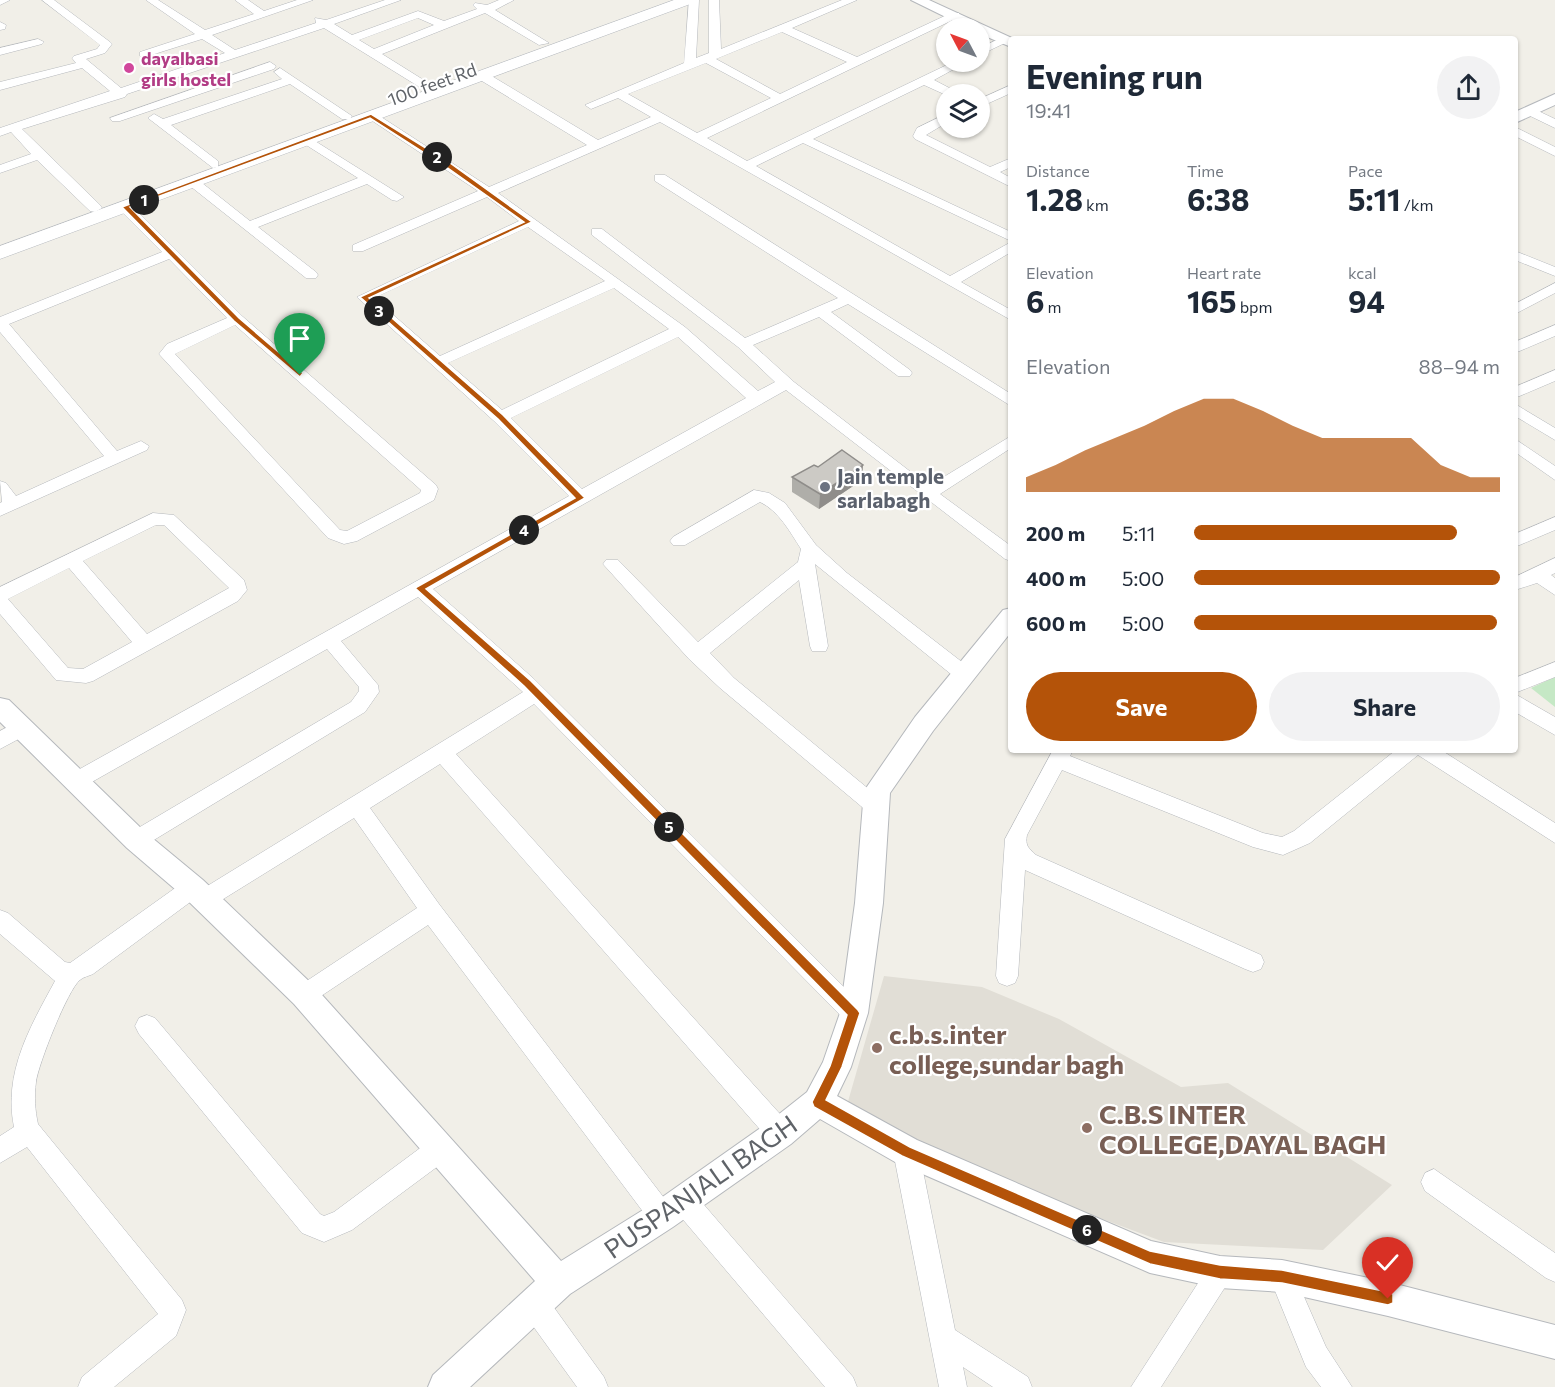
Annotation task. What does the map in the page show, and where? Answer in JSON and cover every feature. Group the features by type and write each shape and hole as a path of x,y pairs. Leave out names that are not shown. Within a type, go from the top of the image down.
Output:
{"main road":[{"name":"100 feet Rd","path":"0,242 661,0"},
{"path":"0,253 688,0"}],"street":[{"path":"0,2 5,0"},
{"path":"47,0 106,44 101,51 78,58 121,94"},
{"path":"151,0 235,55"},
{"path":"240,0 262,14"},
{"path":"144,54 308,0"},
{"path":"0,132 121,94 396,0"},
{"path":"471,0 543,43"},
{"path":"374,53 509,0"},
{"path":"690,66 694,0"},
{"path":"711,57 714,0"},
{"path":"591,105 852,0"},
{"path":"918,0 955,15 1007,41"},
{"path":"296,4 426,87"},
{"path":"350,40 418,14 442,25"},
{"path":"695,139 859,63 955,15"},
{"path":"783,28 859,63"},
{"path":"990,48 1007,41"},
{"path":"0,52 38,42"},
{"path":"248,51 346,116"},
{"path":"711,57 782,99"},
{"path":"0,86 84,64"},
{"path":"116,118 270,66"},
{"path":"745,167 940,72"},
{"path":"481,75 597,145"},
{"path":"161,124 291,80"},
{"path":"924,80 936,85"},
{"path":"990,98 1008,90"},
{"path":"619,94 1008,314"},
{"path":"1518,117 1555,99"},
{"path":"142,109 213,165"},
{"path":"1530,111 1555,124"},
{"path":"371,116 615,282 680,330 757,399"},
{"path":"358,248 660,118"},
{"path":"936,123 921,131 919,135 1008,182"},
{"path":"14,128 95,208"},
{"path":"1518,133 1555,152"},
{"path":"802,138 1008,236"},
{"path":"307,140 397,197"},
{"path":"0,169 39,155"},
{"path":"989,172 1008,163"},
{"path":"660,178 1008,399"},
{"path":"251,225 368,179"},
{"path":"192,182 251,225 311,275"},
{"path":"125,207 237,319 427,486 430,492 428,496 351,537 334,534 167,354 172,347 237,319"},
{"path":"528,222 364,297 500,417 580,498"},
{"path":"597,232 743,344 788,385 1008,553"},
{"path":"950,282 1008,248"},
{"path":"114,458 0,322 172,252"},
{"path":"1518,256 1555,272"},
{"path":"438,362 615,282"},
{"path":"1518,308 1555,287"},
{"path":"743,344 848,299"},
{"path":"821,311 904,373"},
{"path":"500,417 680,330"},
{"path":"1518,347 1548,333 1555,345"},
{"path":"1518,392 1555,375"},
{"path":"76,781 779,386 788,385"},
{"path":"1518,411 1555,435"},
{"path":"928,494 1008,443"},
{"path":"0,487 7,507 141,446"},
{"path":"1518,446 1555,474"},
{"path":"680,541 754,496 761,495 792,520 808,557 819,646"},
{"path":"0,595 153,519 160,518 168,519 238,585 238,590 232,596 86,675 63,675 0,602"},
{"path":"1518,540 1555,523"},
{"path":"696,654 808,557"},
{"path":"808,557 841,578 964,674"},
{"path":"71,559 145,644"},
{"path":"612,564 696,654 727,683 875,806"},
{"path":"1518,583 1539,575 1555,564"},
{"path":"1539,575 1555,588"},
{"path":"420,588 536,693 854,1013"},
{"name":"PUSPANJALI BAGH","path":"445,1387 558,1282 673,1208 780,1133 818,1102 836,1067 854,1013 869,903 877,791 884,777 1008,621"},
{"path":"136,840 358,707 369,692 368,685 329,639"},
{"path":"1518,685 1555,669"},
{"path":"0,920 60,972 71,973 85,967 199,893 357,806 536,693"},
{"path":"1518,704 1555,727"},
{"path":"0,707 10,735 76,781 136,840 199,893 304,995 558,1282"},
{"path":"443,753 488,807 780,1133"},
{"path":"1007,976 1016,851 1014,842 1061,755 1261,841 1283,846 1302,837 1406,753"},
{"path":"1430,753 1555,834"},
{"path":"357,806 431,911 673,1208 843,1387"},
{"path":"1016,851 1028,861 1253,962"},
{"path":"304,995 431,911"},
{"path":"27,1132 22,1101 24,1078 32,1053 71,973"},
{"path":"147,1026 311,1224 324,1229 343,1221 440,1149"},
{"path":"818,1102 906,1151 1150,1257 1220,1272 1282,1276 1388,1299 1555,1342"},
{"path":"0,1151 27,1132"},
{"path":"27,1132 32,1134 172,1310 171,1318 166,1326 92,1387"},
{"path":"906,1151 952,1387"},
{"path":"1434,1182 1555,1269"},
{"path":"1145,1387 1220,1272"},
{"path":"1282,1276 1316,1358 1338,1387"},
{"path":"535,1305 594,1387"},
{"path":"944,1339 1018,1387"}],"shaded area":[{"name":"C.B.S INTER COLLEGE,DAYAL BAGH","path":"884,976 982,987 1059,1019 1181,1087 1228,1083 1392,1185 1323,1250 1164,1242 1022,1189 901,1150 847,1105"}],"green space":[{"path":"1555,677 1555,707 1531,688"}],"building":[{"path":"842,450 863,465 820,494 792,477 814,465 818,467"}],"place":[{"name":"dayalbasi girls hostel","path":"129,68"},
{"name":"Jain temple sarlabagh","path":"825,487"},
{"name":"c.b.s.inter college,sundar bagh","path":"877,1048"},
{"name":"C.B.S INTER COLLEGE,DAYAL BAGH","path":"1087,1128"}],"route":[{"path":"300,375 237,319 125,207 371,116 448,164 528,222 364,297 500,417 580,498 420,588 527,684 854,1013 836,1067 818,1102 906,1151 1150,1257 1220,1272 1282,1276 1388,1299"}]}
